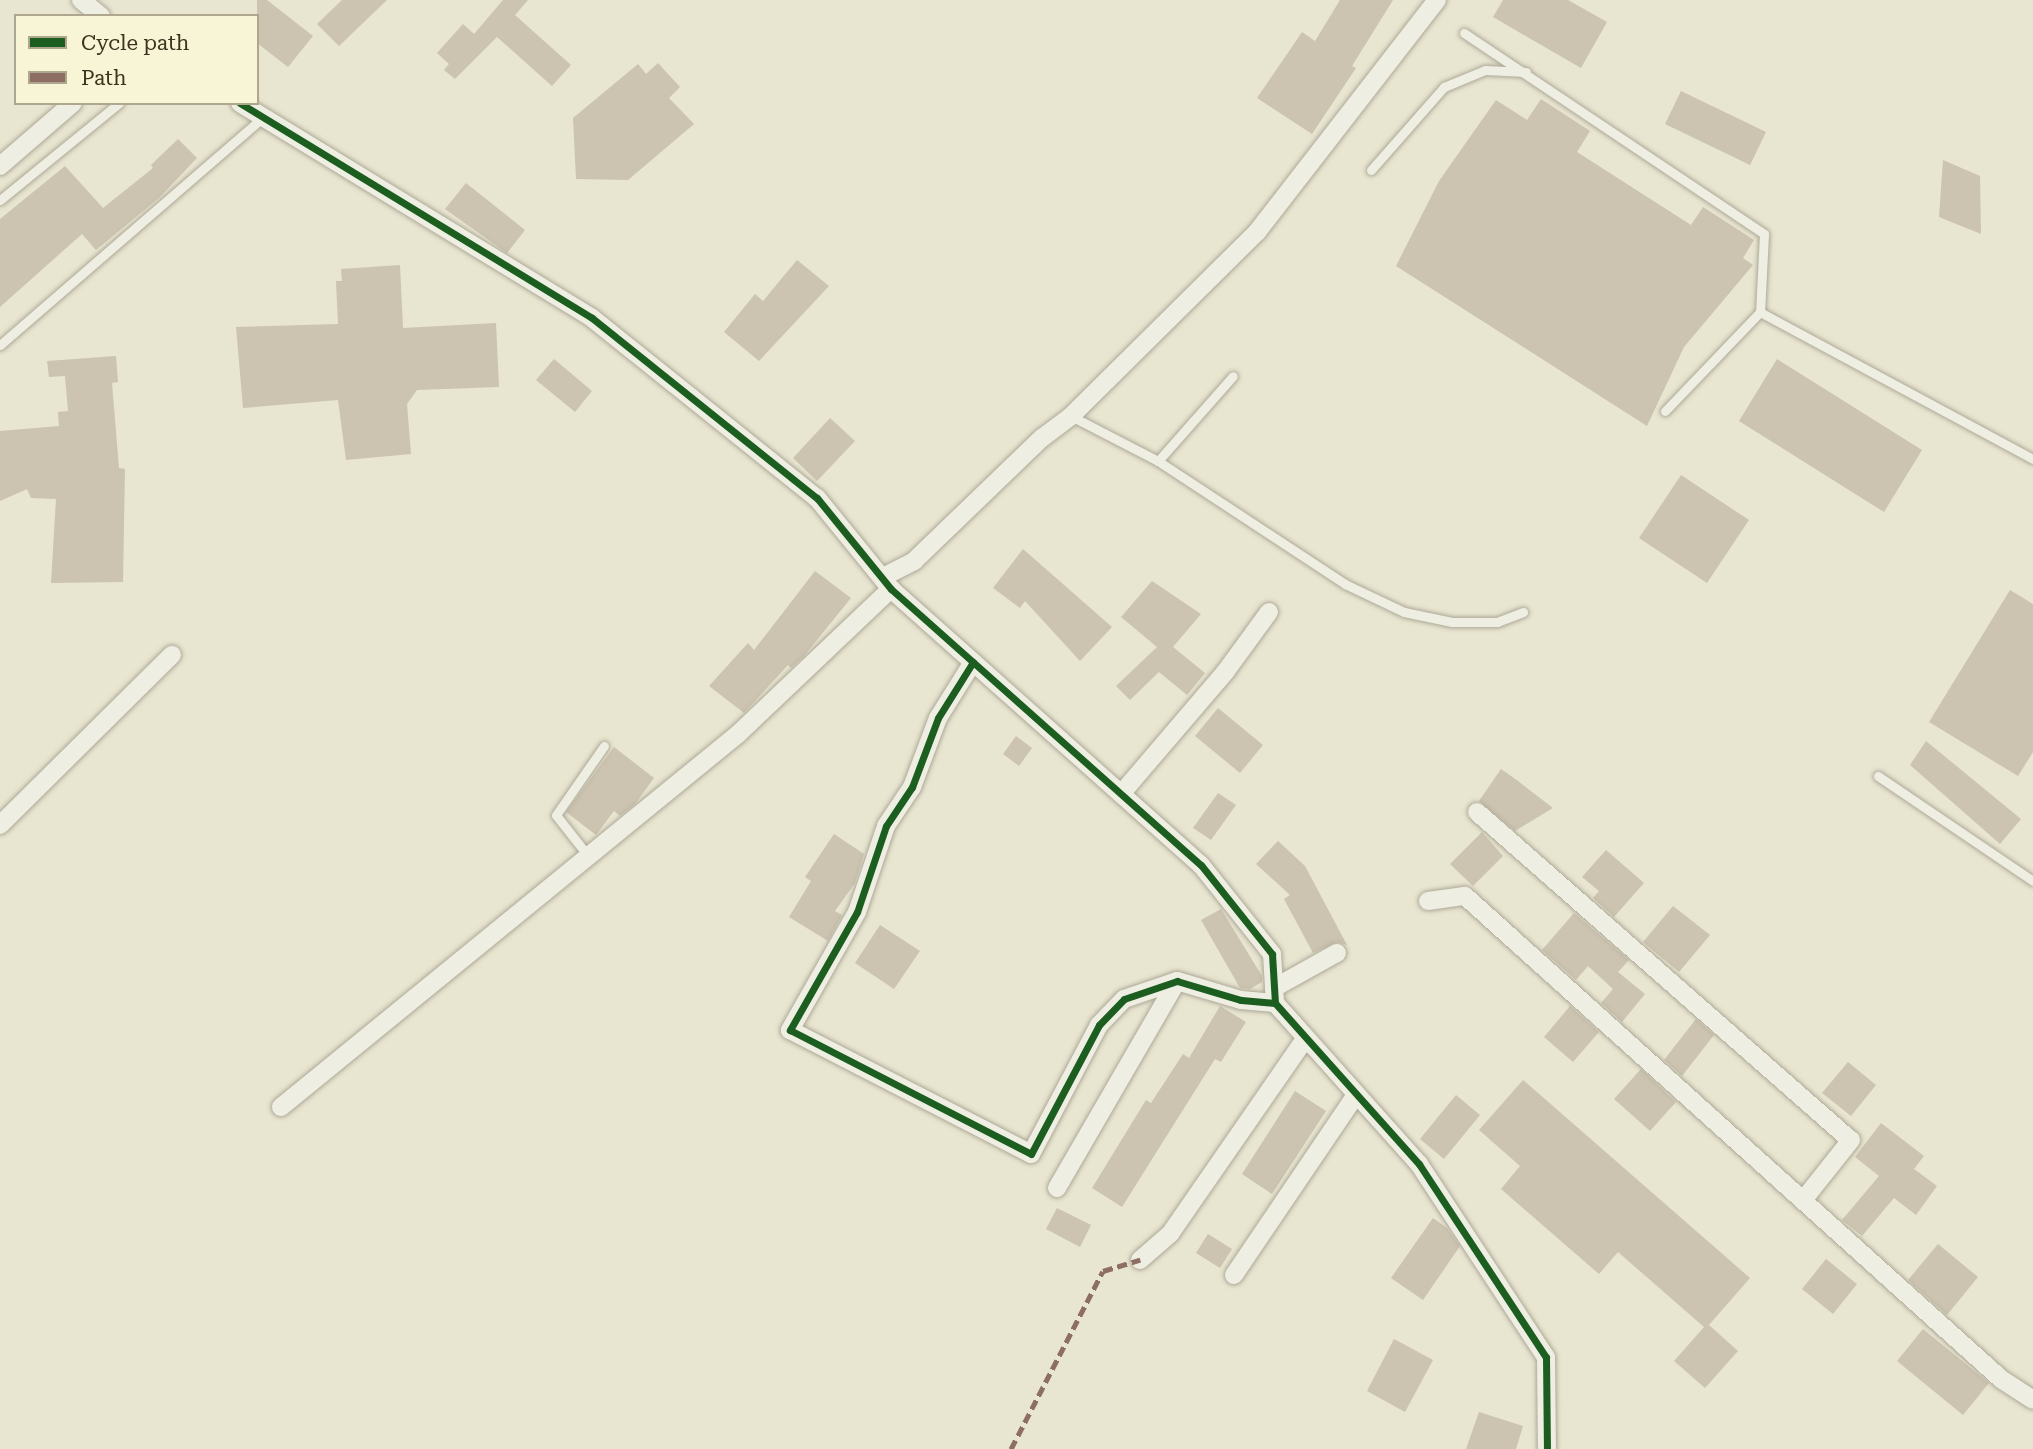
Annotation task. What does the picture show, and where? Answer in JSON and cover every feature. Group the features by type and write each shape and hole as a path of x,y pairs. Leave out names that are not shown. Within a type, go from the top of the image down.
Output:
{"street":[{"path":"81,0 98,14"},
{"path":"281,1107 738,734 888,583 1041,438 1071,416 1258,232 1437,0"},
{"path":"0,166 71,105"},
{"path":"243,105 592,318 817,498 888,583 1201,865 1272,954 1275,995 1306,1039 1419,1164 1546,1357 1548,1449"},
{"path":"1121,794 1226,671 1269,612"},
{"path":"0,825 172,655"},
{"path":"973,662 938,718 912,787 886,826 857,912 790,1030 1031,1154 1099,1025 1124,999 1177,981 1241,1000 1275,995 1337,953"},
{"path":"1477,812 1851,1140 1804,1199"},
{"path":"1428,901 1465,896 2001,1379 2033,1400"},
{"path":"1057,1188 1177,981"},
{"path":"1140,1260 1170,1234 1306,1039"},
{"path":"1234,1275 1356,1095"}],"lane":[{"path":"1464,33 1528,72 1764,234 1760,312 1665,411"},
{"path":"1371,170 1444,87 1485,71 1528,72"},
{"path":"0,200 117,105"},
{"path":"0,345 263,117"},
{"path":"1760,312 2033,460"},
{"path":"1158,461 1233,376"},
{"path":"1071,416 1158,461 1345,584 1404,612 1452,622 1496,622 1523,612"},
{"path":"589,857 556,815 604,746"},
{"path":"1878,776 2033,881"}],"building":[{"path":"257,0 267,0 313,36 288,67 259,45"},
{"path":"342,0 387,0 339,46 317,24"},
{"path":"503,0 528,0 515,15 571,65 552,86 497,37 455,79 444,70 449,64 437,53 463,24 474,34"},
{"path":"1340,0 1393,0 1352,66 1356,68 1312,134 1257,98 1302,32 1315,41"},
{"path":"1503,0 1568,0 1607,22 1581,68 1493,17"},
{"path":"658,63 680,87 669,98 694,124 628,180 576,179 573,118 638,64 646,74"},
{"path":"1681,91 1766,132 1750,165 1665,124"},
{"path":"1541,99 1590,131 1577,152 1691,225 1703,207 1754,240 1743,258 1753,265 1684,347 1647,426 1396,266 1439,181 1496,100 1527,120"},
{"path":"178,139 197,158 160,197 96,250 82,234 0,307 0,219 65,166 103,208 153,168 151,165"},
{"path":"1943,160 1980,176 1981,234 1939,217"},
{"path":"466,183 525,230 507,253 445,209"},
{"path":"797,260 829,286 759,361 724,332 755,294 763,301"},
{"path":"400,265 403,328 496,323 499,387 417,390 407,404 411,454 346,460 338,400 243,408 236,327 338,324 336,281 342,281 341,269"},
{"path":"116,356 118,382 112,383 119,468 125,469 123,582 51,583 56,499 31,498 27,489 0,501 0,431 59,426 58,412 68,411 65,376 49,377 47,361"},
{"path":"554,359 592,391 575,412 536,380"},
{"path":"1777,359 1922,450 1884,512 1739,421"},
{"path":"830,418 855,441 817,481 793,458"},
{"path":"1681,475 1749,520 1707,583 1639,538"},
{"path":"1023,549 1112,627 1080,661 1025,601 1020,608 993,588"},
{"path":"815,571 851,598 804,656 791,668 788,665 744,713 709,686 748,643 754,650"},
{"path":"1152,581 1201,614 1173,647 1205,673 1187,695 1159,672 1130,700 1116,686 1157,647 1121,617"},
{"path":"2010,590 2033,604 2033,752 2018,776 1929,722"},
{"path":"1218,708 1263,745 1240,773 1195,736"},
{"path":"1016,736 1032,748 1019,766 1003,754"},
{"path":"1926,741 2021,819 2000,844 1910,765"},
{"path":"614,747 654,778 635,804 620,816 614,811 596,835 566,812"},
{"path":"1501,769 1553,808 1515,831 1479,801"},
{"path":"1218,793 1236,805 1211,840 1193,828"},
{"path":"1482,832 1503,856 1473,886 1450,864"},
{"path":"834,834 864,854 855,883 835,911 842,915 828,941 789,917 811,881 805,877"},
{"path":"1278,841 1305,866 1347,945 1337,942 1313,953 1284,899 1290,895 1256,864"},
{"path":"1606,850 1644,883 1614,917 1593,898 1599,891 1582,877"},
{"path":"1673,906 1710,935 1679,972 1643,942"},
{"path":"1221,909 1262,976 1262,982 1250,989 1240,988 1201,920"},
{"path":"1574,913 1629,960 1618,972 1645,994 1622,1022 1601,1003 1613,989 1588,966 1576,980 1542,950"},
{"path":"880,925 920,951 894,989 855,963"},
{"path":"1220,1006 1246,1022 1221,1062 1215,1059 1122,1207 1092,1188 1146,1100 1151,1103 1183,1054 1189,1058"},
{"path":"1570,1006 1599,1032 1573,1062 1544,1037"},
{"path":"1696,1019 1714,1035 1682,1076 1664,1060"},
{"path":"1848,1062 1876,1085 1851,1116 1822,1093"},
{"path":"1641,1069 1676,1102 1650,1131 1614,1099"},
{"path":"1523,1080 1750,1278 1709,1325 1738,1351 1705,1388 1674,1361 1704,1327 1618,1252 1599,1274 1501,1189 1520,1166 1479,1130"},
{"path":"1295,1091 1326,1111 1272,1194 1242,1174"},
{"path":"1456,1095 1480,1115 1444,1159 1420,1139"},
{"path":"1881,1123 1924,1156 1914,1169 1937,1186 1916,1215 1894,1198 1862,1236 1842,1220 1879,1176 1855,1157"},
{"path":"1057,1208 1091,1225 1080,1247 1046,1229"},
{"path":"1433,1218 1447,1228 1460,1246 1423,1300 1391,1278"},
{"path":"1208,1234 1232,1249 1220,1268 1196,1253"},
{"path":"1938,1244 1978,1277 1947,1315 1908,1280"},
{"path":"1826,1259 1857,1284 1833,1314 1802,1289"},
{"path":"1923,1329 1989,1383 1963,1415 1897,1361"},
{"path":"1394,1339 1433,1360 1405,1412 1367,1391"},
{"path":"1479,1412 1523,1426 1516,1449 1466,1449"}],"marked path":[{"path":"1011,1449 1103,1271 1140,1260"}],"cycle path":[{"path":"243,105 592,318 817,498 891,589 1201,865 1272,954 1275,1003 1419,1164 1546,1357 1547,1449"},
{"path":"973,662 938,718 912,787 886,826 857,912 790,1030 1031,1154 1099,1025 1124,999 1177,981 1241,1000 1275,1003"}]}
